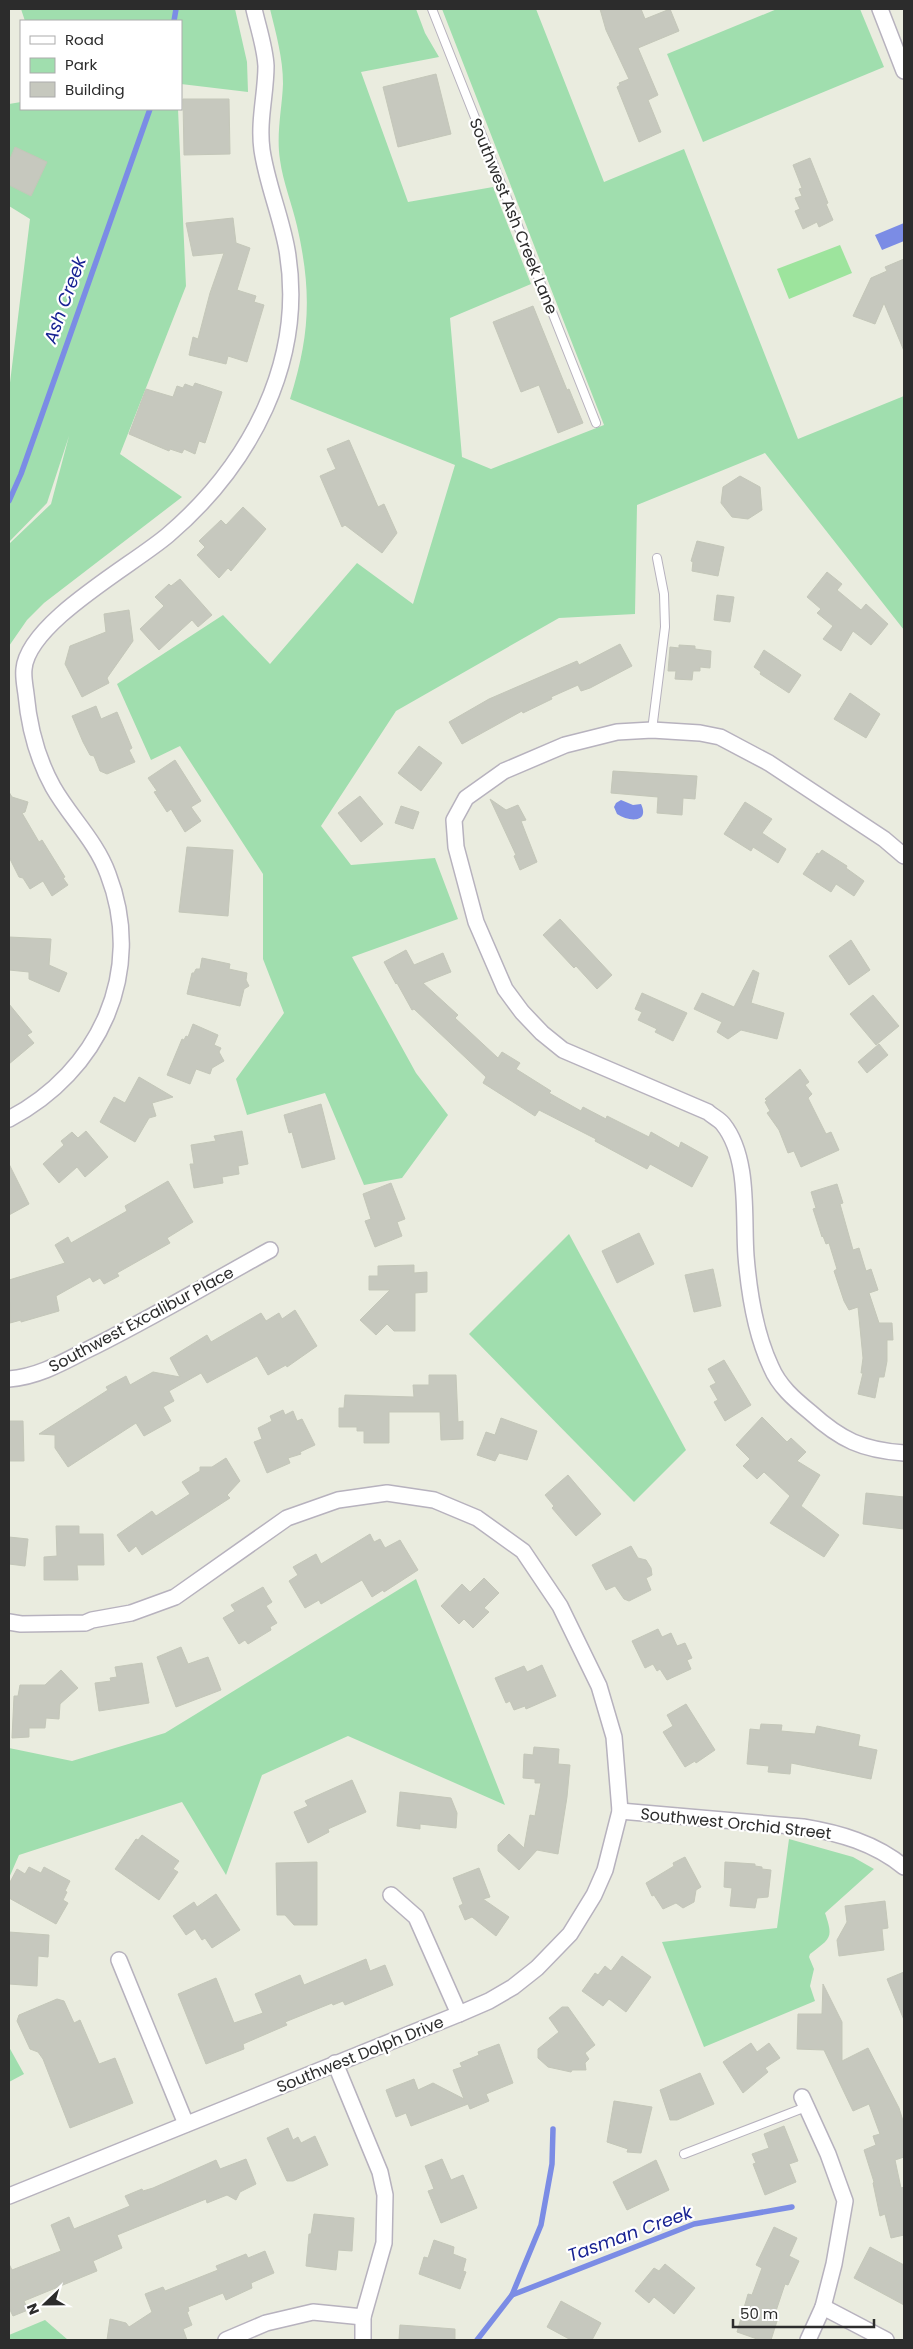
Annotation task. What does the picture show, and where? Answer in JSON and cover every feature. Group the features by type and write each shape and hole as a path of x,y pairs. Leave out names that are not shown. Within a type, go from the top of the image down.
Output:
{"street":[{"path":"9,1119 47,1096 70,1074 89,1050 105,1023 117,988 121,948 118,910 109,874 93,842 54,788 38,755 28,723 16,668 44,630 167,536 208,497 238,460 257,428 272,393 284,352 291,313 290,279 287,250 262,150 261,128 266,64 254,9"},
{"path":"880,9 904,71"},
{"path":"904,856 884,839 769,763 720,737 700,733 652,730 617,732 564,745 504,771 466,798 454,820 456,847 476,922 505,990 522,1012 542,1033 563,1050 708,1112 722,1123 738,1156 743,1180 746,1257 755,1321 771,1368 788,1393 830,1430 855,1444 876,1451 904,1453"},
{"name":"Southwest Excalibur Place","path":"9,1379 38,1373 106,1342 270,1250"},
{"name":"Southwest Dolph Drive","path":"9,1622 21,1624 86,1623 153,1606 175,1597 287,1518 338,1500 387,1493 434,1500 476,1518 523,1551 560,1606 599,1686 614,1737 620,1811 605,1870 594,1895 570,1934 537,1968 513,1987 489,2001 459,2014 9,2196"},
{"name":"Southwest Orchid Street","path":"620,1811 830,1831 862,1842 904,1867"},
{"path":"391,1895 416,1917 459,2014"},
{"path":"119,1960 186,2124"},
{"path":"335,2063 380,2172 385,2195 384,2243 362,2317 363,2340"},
{"path":"804,2102 828,2154 845,2201 834,2264 823,2306 808,2340"},
{"path":"823,2306 886,2340"},
{"path":"226,2340 266,2323 313,2312 362,2317"}],"lane":[{"name":"Southwest Ash Creek Lane","path":"432,9 596,423"},
{"path":"652,730 665,626 664,594 657,558"},
{"path":"684,2154 804,2102"}],"green space":[{"path":"21,9 235,9 247,62 248,92 182,84 182,20 25,20"},
{"path":"270,9 416,9 425,33 439,57 361,72 408,202 493,187 531,284 450,318 462,457 491,469 604,425 442,9 536,9 604,182 684,149 798,439 904,396 904,630 765,453 637,505 635,614 559,618 396,711 321,826 351,865 435,858 458,919 352,957 416,1073 448,1115 402,1178 364,1185 325,1093 247,1115 236,1079 284,1013 263,959 263,874 180,746 151,760 117,684 223,615 270,664 357,563 413,604 455,465 290,399 302,354 307,313 307,293 302,250 280,160 279,131 283,74 279,46"},
{"path":"777,9 860,9 884,67 703,142 667,54"},
{"path":"20,102 20,110 178,110 186,286 120,454 182,497 44,603 27,620 9,646 9,544 51,504 69,436 47,503 9,542 9,391 30,219 9,206 9,104"},
{"path":"840,245 852,273 789,299 777,269"},
{"path":"569,1234 686,1450 634,1502 469,1334"},
{"path":"416,1579 505,1805 348,1736 262,1775 226,1875 182,1802 19,1855 9,1878 9,1748 72,1761 165,1733"},
{"path":"789,1839 853,1857 874,1869 825,1913 829,1928 828,1937 809,1957 814,1969 810,1986 815,2001 704,2047 662,1942 777,1928"},
{"path":"9,2047 24,2074 9,2082"},
{"path":"45,2320 68,2340 9,2340 9,2335"}],"water":[{"path":"904,223 904,241 882,250 875,235"},
{"path":"621,800 633,805 641,804 643,815 641,818 632,819 617,814 614,807"}],"building":[{"path":"600,9 641,9 645,19 670,9 679,31 638,48 658,95 648,100 661,132 639,142 617,87 620,85 619,83 629,79 606,30"},
{"path":"436,74 451,134 398,147 383,87"},
{"path":"183,99 229,99 230,154 184,155"},
{"path":"15,147 47,162 31,196 9,185 9,161"},
{"path":"810,158 833,220 819,227 817,222 803,229 795,211 800,209 795,198 802,196 799,189 802,188 793,165"},
{"path":"233,218 236,243 250,248 237,290 256,296 254,302 264,305 247,362 228,356 226,364 189,355 193,337 198,339 210,293 224,253 193,256 186,223"},
{"path":"904,259 904,351 884,303 875,324 853,316 871,278 887,271 885,267"},
{"path":"533,306 567,390 569,389 583,423 558,433 539,385 521,392 493,322"},
{"path":"195,383 222,392 205,443 199,441 195,454 184,449 182,453 170,449 169,451 129,434 146,389 173,397 177,386 183,388 185,384 193,387"},
{"path":"349,440 378,507 384,504 397,533 382,553 345,525 342,527 320,476 336,469 327,449"},
{"path":"740,476 760,487 762,510 748,519 732,517 721,503 723,487"},
{"path":"243,507 266,529 231,571 228,568 219,578 197,555 205,547 199,541 221,520 226,525"},
{"path":"697,541 724,547 718,576 692,571 693,562 691,561"},
{"path":"827,572 842,584 837,590 861,610 866,604 888,624 871,645 853,631 841,651 823,639 833,626 817,613 821,609 807,597"},
{"path":"180,579 212,615 198,627 192,620 159,650 140,629 164,606 155,597 169,584 171,586"},
{"path":"717,595 734,597 730,622 714,620"},
{"path":"129,610 133,641 107,678 109,683 82,697 65,664 70,646 106,632 104,614"},
{"path":"620,644 632,666 590,688 581,691 578,685 551,697 552,699 523,713 522,711 462,744 449,722 489,699 577,661 579,665"},
{"path":"679,645 695,646 695,649 711,651 710,668 700,667 700,671 693,671 692,680 675,679 676,671 668,671 670,647 679,648"},
{"path":"764,650 801,675 789,693 760,674 761,672 754,667"},
{"path":"850,693 880,714 866,738 834,719"},
{"path":"96,706 101,719 117,712 132,748 129,750 135,762 107,774 100,771 94,756 90,755 72,716"},
{"path":"419,746 442,763 421,791 398,773"},
{"path":"175,760 201,801 191,807 201,821 185,832 171,809 167,812 154,792 157,791 148,778"},
{"path":"613,771 697,776 695,799 683,798 682,815 657,813 658,797 611,793"},
{"path":"9,792 12,797 28,802 25,812 22,813 39,842 42,840 65,877 63,878 68,885 52,896 43,881 30,889 23,878 19,877 9,857"},
{"path":"360,796 383,824 361,842 338,813"},
{"path":"490,799 506,810 518,805 526,820 521,821 537,862 520,870 514,856 516,855"},
{"path":"745,802 772,819 762,833 786,849 778,863 753,847 751,851 724,834"},
{"path":"401,806 419,812 413,829 395,823"},
{"path":"187,847 233,850 228,916 179,912"},
{"path":"822,850 847,866 846,868 864,881 854,896 836,884 831,892 803,874 817,853 819,854"},
{"path":"560,919 612,975 597,989 543,935"},
{"path":"9,937 51,939 49,965 67,973 59,992 29,979 29,972 9,970"},
{"path":"851,940 870,970 849,985 829,956"},
{"path":"406,950 414,965 443,953 451,972 423,983 458,1015 455,1018 498,1058 502,1052 520,1063 516,1069 551,1091 549,1093 581,1111 583,1107 606,1119 607,1116 649,1137 651,1132 679,1148 681,1142 708,1157 692,1187 650,1164 647,1169 595,1141 596,1139 539,1110 535,1116 483,1083 486,1077 414,1009 412,1010 396,984 384,962"},
{"path":"202,958 230,964 229,969 247,973 246,980 249,986 244,989 240,1006 187,994 192,973 196,969 200,969"},
{"path":"753,970 759,973 751,1003 784,1013 777,1039 741,1030 728,1039 717,1032 722,1022 694,1009 702,993 734,1007"},
{"path":"642,993 687,1013 673,1041 655,1032 657,1029 638,1020 642,1012 635,1009"},
{"path":"873,995 899,1026 876,1045 850,1014"},
{"path":"9,1004 32,1032 27,1035 34,1043 9,1064"},
{"path":"193,1024 218,1035 214,1045 221,1048 219,1052 224,1061 212,1068 210,1074 196,1069 190,1084 167,1075 182,1039 184,1040 186,1036 188,1037"},
{"path":"879,1044 888,1055 867,1073 858,1062"},
{"path":"800,1069 809,1082 805,1085 812,1094 808,1098 826,1134 831,1132 839,1150 801,1167 794,1151 788,1153 779,1130 767,1113 770,1111 765,1102 767,1101 765,1099"},
{"path":"139,1077 173,1097 152,1103 156,1116 149,1118 135,1142 100,1122 114,1097 125,1103"},
{"path":"321,1104 335,1159 302,1168 292,1132 289,1133 284,1115"},
{"path":"86,1131 108,1157 85,1177 77,1167 59,1183 43,1164 64,1145 61,1141 72,1132 78,1138"},
{"path":"242,1131 248,1164 238,1166 239,1174 222,1177 223,1183 194,1188 190,1164 194,1164 191,1145 216,1141 214,1136"},
{"path":"9,1164 29,1204 9,1215"},
{"path":"168,1181 193,1222 167,1238 170,1243 117,1273 119,1276 104,1284 100,1278 93,1282 90,1277 56,1296 59,1311 21,1322 21,1320 10,1323 9,1280 65,1263 55,1245 68,1237 71,1243 127,1211 125,1206"},
{"path":"391,1183 405,1219 397,1222 402,1236 375,1247 365,1221 371,1219 363,1194"},
{"path":"837,1184 843,1203 840,1204 853,1250 859,1248 866,1271 871,1269 878,1290 869,1293 879,1323 892,1323 893,1340 887,1340 887,1361 884,1377 879,1377 875,1398 858,1394 863,1373 861,1373 863,1358 858,1307 849,1310 844,1301 834,1271 837,1269 829,1243 826,1244 822,1237 813,1209 816,1208 811,1192"},
{"path":"639,1233 654,1264 617,1283 602,1251"},
{"path":"414,1265 414,1273 427,1272 427,1292 415,1293 415,1331 394,1331 387,1324 376,1335 360,1320 390,1290 369,1290 369,1276 378,1276 378,1266"},
{"path":"713,1269 721,1306 694,1312 685,1275"},
{"path":"295,1310 317,1346 287,1367 286,1365 268,1375 257,1356 207,1383 201,1373 169,1391 174,1401 163,1407 171,1421 144,1436 136,1423 68,1467 55,1448 55,1435 39,1434 108,1390 106,1387 126,1376 130,1385 153,1372 180,1377 170,1358 207,1335 211,1342 261,1313 266,1321 279,1313 282,1319"},
{"path":"724,1360 751,1405 725,1421 714,1402 718,1400 710,1386 716,1383 708,1369"},
{"path":"429,1375 456,1375 458,1422 463,1421 463,1439 441,1440 440,1412 389,1412 389,1443 364,1443 364,1431 357,1431 357,1427 339,1427 339,1408 344,1408 345,1395 414,1397 413,1385 429,1385"},
{"path":"283,1410 285,1415 293,1411 297,1421 302,1419 315,1445 300,1452 301,1454 288,1458 290,1463 267,1473 254,1442 262,1439 258,1428 272,1421 270,1416"},
{"path":"762,1417 787,1442 791,1438 806,1452 797,1461 820,1475 801,1506 839,1535 824,1557 770,1523 790,1496 764,1472 757,1479 743,1466 750,1459 736,1445"},
{"path":"501,1418 537,1431 527,1460 499,1453 495,1461 477,1455 486,1432 495,1435"},
{"path":"9,1421 23,1421 24,1461 9,1461"},
{"path":"226,1458 240,1481 227,1495 230,1498 142,1555 136,1546 129,1552 117,1535 152,1511 156,1516 190,1494 182,1482 200,1471 200,1467 212,1467"},
{"path":"568,1475 601,1514 576,1536 552,1508 554,1506 545,1495"},
{"path":"866,1493 904,1497 904,1529 863,1524"},
{"path":"56,1526 79,1526 79,1534 103,1534 104,1565 77,1565 78,1580 44,1580 44,1557 57,1556"},
{"path":"370,1534 374,1542 380,1539 385,1548 400,1540 418,1570 384,1592 383,1590 372,1597 362,1580 321,1604 319,1600 305,1608 289,1581 298,1575 293,1567 316,1554 321,1564"},
{"path":"9,1537 28,1539 25,1566 9,1564"},
{"path":"631,1546 638,1558 646,1560 651,1568 652,1575 646,1578 651,1590 629,1601 624,1599 615,1586 606,1590 592,1565"},
{"path":"484,1578 499,1593 484,1608 489,1612 473,1628 464,1619 459,1624 441,1606 462,1584 470,1592"},
{"path":"263,1587 272,1602 266,1606 277,1623 270,1627 271,1630 248,1644 245,1640 239,1644 223,1618 235,1611 231,1605"},
{"path":"658,1629 662,1637 671,1633 677,1646 685,1643 692,1658 687,1660 691,1669 667,1680 660,1669 657,1671 653,1664 645,1668 632,1641"},
{"path":"181,1647 188,1664 208,1657 221,1690 176,1707 157,1657"},
{"path":"142,1663 149,1703 99,1711 95,1683 111,1681 110,1678 117,1677 115,1667"},
{"path":"542,1665 556,1696 526,1709 525,1706 514,1710 510,1701 506,1703 495,1678 524,1666 527,1672"},
{"path":"61,1670 78,1688 60,1704 59,1719 46,1718 45,1728 29,1728 29,1737 12,1738 14,1696 18,1696 20,1685 45,1685"},
{"path":"686,1704 715,1750 696,1763 695,1761 685,1767 663,1732 673,1726 667,1715"},
{"path":"761,1724 782,1725 781,1731 815,1734 817,1726 860,1735 858,1746 877,1750 871,1779 791,1763 790,1774 768,1772 769,1766 747,1764 750,1729 760,1730"},
{"path":"534,1747 559,1749 558,1764 570,1765 567,1797 558,1854 537,1850 519,1870 498,1851 498,1845 509,1834 524,1848 530,1815 535,1816 541,1783 535,1783 535,1779 523,1778 524,1754 533,1755"},
{"path":"352,1780 366,1812 328,1829 329,1832 308,1843 294,1812 308,1806 305,1801"},
{"path":"400,1792 451,1798 457,1813 456,1828 420,1824 420,1829 397,1826"},
{"path":"142,1835 179,1861 173,1869 178,1872 159,1900 115,1869 136,1839 138,1840"},
{"path":"685,1857 701,1887 696,1890 694,1902 683,1908 676,1903 663,1909 654,1895 652,1896 646,1883 674,1866 673,1863"},
{"path":"317,1862 317,1925 294,1925 285,1915 277,1915 276,1863"},
{"path":"725,1862 755,1864 755,1866 762,1867 762,1869 771,1870 768,1897 757,1898 755,1908 730,1906 732,1888 724,1887"},
{"path":"29,1867 41,1873 44,1867 70,1881 63,1900 68,1903 56,1924 9,1898 9,1884 17,1869 25,1874"},
{"path":"479,1868 490,1897 483,1899 509,1917 496,1936 472,1917 465,1920 459,1906 463,1904 453,1878"},
{"path":"216,1894 240,1930 212,1948 205,1938 202,1940 195,1929 186,1935 173,1916 194,1902 197,1907"},
{"path":"885,1901 888,1928 882,1929 884,1950 839,1956 837,1940 847,1922 845,1906"},
{"path":"9,1932 49,1935 48,1957 38,1956 37,1986 9,1984"},
{"path":"622,1956 651,1977 626,2012 609,1999 603,2006 582,1991 595,1973 598,1975 605,1966 611,1971"},
{"path":"366,1959 370,1971 385,1965 393,1985 345,2005 343,2001 333,2005 332,2003 285,2022 287,2025 243,2044 244,2049 206,2064 178,1994 216,1978 234,2023 263,2013 255,1994 300,1975 304,1985"},
{"path":"904,1972 904,2020 887,1979"},
{"path":"823,1984 842,2022 842,2061 868,2048 899,2108 904,2124 904,2157 895,2160 901,2188 904,2187 904,2235 891,2238 885,2214 880,2216 874,2182 864,2150 876,2145 873,2136 880,2134 869,2104 853,2111 824,2050 797,2049 798,2014 822,2014"},
{"path":"57,1999 64,2001 74,2023 80,2020 99,2064 115,2058 133,2103 70,2128 43,2059 38,2052 30,2049 17,2021 19,2015"},
{"path":"562,2007 568,2007 595,2045 585,2053 589,2059 585,2063 586,2070 572,2070 571,2072 548,2067 538,2058 538,2049 559,2032 549,2018"},
{"path":"751,2043 757,2052 769,2043 780,2058 765,2068 768,2072 743,2093 723,2062"},
{"path":"499,2044 513,2083 486,2094 489,2101 470,2109 468,2104 411,2126 406,2113 396,2117 386,2090 414,2079 418,2090 433,2083 464,2099 453,2070 462,2067 460,2063 479,2055 478,2052"},
{"path":"700,2073 714,2104 677,2120 670,2120 660,2090"},
{"path":"614,2101 652,2107 641,2153 627,2152 628,2149 607,2142"},
{"path":"784,2126 798,2161 789,2164 796,2182 765,2195 753,2164 756,2163 752,2154 769,2148 764,2134"},
{"path":"288,2128 293,2140 298,2137 301,2143 315,2136 328,2165 293,2181 287,2181 267,2138"},
{"path":"246,2159 256,2184 240,2192 236,2200 227,2195 207,2203 206,2199 117,2235 122,2248 93,2261 97,2271 24,2301 28,2310 13,2316 9,2308 9,2264 12,2270 61,2251 51,2225 69,2217 74,2229 130,2206 125,2196 142,2189 143,2191 153,2188 216,2160 220,2169"},
{"path":"442,2159 451,2180 463,2175 477,2208 441,2223 428,2191 434,2189 425,2166"},
{"path":"656,2160 669,2190 627,2210 613,2182"},
{"path":"314,2214 354,2218 352,2251 338,2250 336,2270 306,2266 309,2234 311,2234"},
{"path":"774,2227 797,2238 789,2256 799,2261 788,2285 785,2284 774,2317 778,2318 771,2340 760,2340 737,2332 748,2294 752,2295 762,2268 756,2265"},
{"path":"434,2240 454,2247 453,2254 466,2259 463,2271 466,2272 460,2289 419,2274 424,2257 428,2258"},
{"path":"870,2247 904,2265 904,2305 854,2278"},
{"path":"265,2251 274,2273 251,2283 252,2288 226,2300 223,2293 188,2307 189,2311 187,2312 192,2325 183,2329 187,2340 107,2340 110,2319 126,2323 129,2327 152,2312 145,2294 163,2287 165,2291 218,2270 216,2266 246,2254 248,2258"},
{"path":"665,2264 695,2288 674,2314 654,2297 649,2303 635,2291 654,2268 659,2271"},
{"path":"561,2301 601,2323 592,2340 571,2340 547,2327"},
{"path":"400,2325 455,2329 455,2340 399,2340"}],"waterway":[{"name":"Ash Creek","path":"174,20 176,9"},
{"name":"Ash Creek","path":"9,501 21,474 150,110"},
{"path":"477,2340 512,2295 541,2225 552,2164 553,2129"},
{"name":"Tasman Creek","path":"512,2295 694,2224 792,2207"}]}
